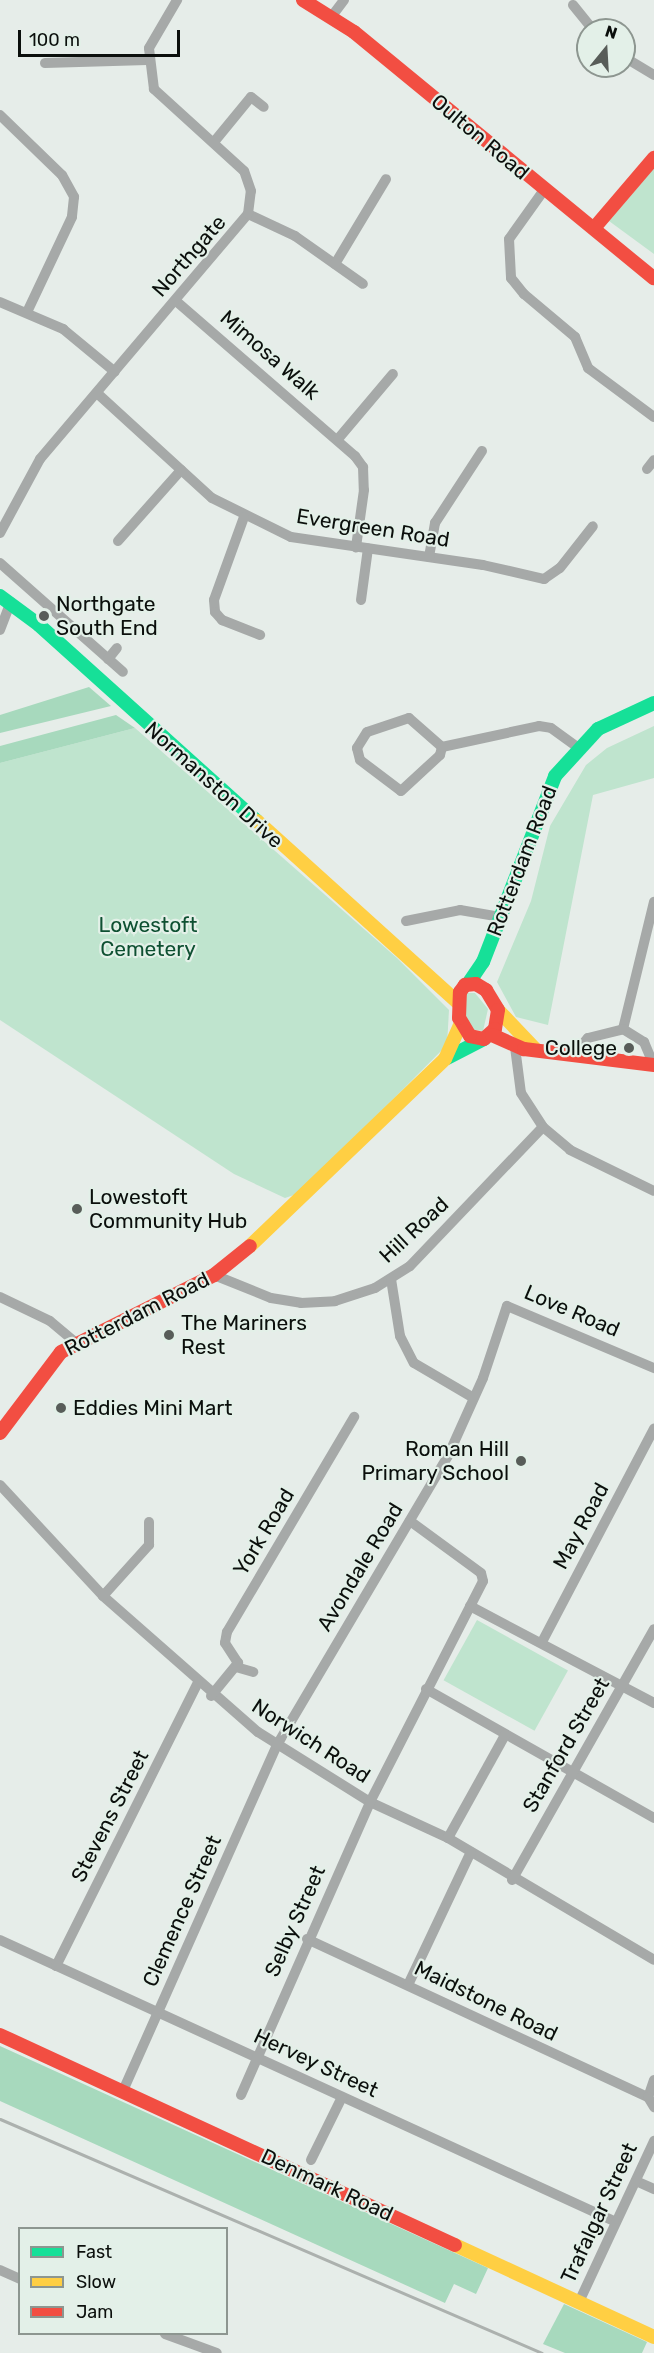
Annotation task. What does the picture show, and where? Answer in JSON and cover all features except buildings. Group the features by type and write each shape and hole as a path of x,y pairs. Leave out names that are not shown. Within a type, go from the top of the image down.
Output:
{"street":[{"path":"45,63 147,60 153,37 177,0"},
{"name":"Oulton Road","path":"303,0 332,16 544,190 595,227 654,278"},
{"path":"332,16 344,0"},
{"path":"573,6 583,18"},
{"name":"Northgate","path":"0,533 34,467 248,214 249,181 214,142 154,89 147,60"},
{"path":"636,64 654,75"},
{"path":"214,142 247,94 264,107"},
{"path":"0,115 62,174 74,197 72,217 28,310"},
{"path":"595,227 654,158"},
{"path":"335,264 386,179"},
{"path":"544,190 509,239 512,278 524,294 575,337 588,368 654,417"},
{"path":"248,214 295,236 363,284"},
{"name":"Mimosa Walk","path":"176,301 338,440 363,467 361,600"},
{"path":"0,302 28,310 63,329 115,372"},
{"path":"338,440 393,374"},
{"name":"Evergreen Road","path":"98,394 212,498 244,517 291,537 429,557 544,579 560,568 593,526"},
{"path":"429,557 435,523 482,451"},
{"path":"646,470 654,460"},
{"path":"118,542 181,470"},
{"path":"244,517 214,600 214,612 222,620 260,635"},
{"path":"0,563 123,672"},
{"path":"0,630 6,599"},
{"name":"Normanston Drive","path":"6,599 428,973 457,1002"},
{"path":"108,659 117,648"},
{"name":"Rotterdam Road","path":"467,985 483,962 546,794 577,747 598,729 654,703"},
{"path":"442,747 409,718 367,732 357,748 360,760 401,791 434,761 442,747 539,726 552,728 577,747"},
{"path":"623,1029 654,902"},
{"path":"406,921 460,910 501,917"},
{"name":"Rotterdam Road","path":"483,962 486,990"},
{"name":"Normanston Drive","path":"428,973 467,985"},
{"path":"536,1050 513,1031 486,990 467,985 457,1002 460,1025 470,1036 488,1036 514,1047 536,1050 574,1055 654,1065 644,1041 623,1029 588,1038 574,1055"},
{"path":"488,1036 498,1010"},
{"name":"Rotterdam Road","path":"445,1059 460,1025"},
{"name":"Rotterdam Road","path":"0,1433 52,1361 75,1342 214,1275 356,1150 445,1059 488,1036"},
{"path":"514,1047 515,1072 521,1093 543,1127 570,1150 654,1191"},
{"path":"515,1072 536,1050"},
{"name":"Hill Road","path":"214,1275 271,1298 301,1303 352,1298 391,1279 410,1266 543,1127"},
{"path":"391,1279 400,1336 414,1363 472,1397"},
{"path":"0,1297 50,1321 75,1342"},
{"name":"Avondale Road","path":"277,1745 448,1456 472,1397 483,1378 507,1306"},
{"name":"Love Road","path":"507,1306 654,1368"},
{"name":"York Road","path":"236,1667 237,1655 225,1643 227,1632 354,1417"},
{"name":"May Road","path":"542,1642 654,1429"},
{"name":"Norwich Road","path":"0,1485 103,1596 211,1696 277,1745 370,1802 448,1838 512,1880 654,1960"},
{"name":"Selby Street","path":"241,2095 307,1939 370,1802 483,1581 481,1574 410,1521"},
{"path":"103,1596 149,1545 149,1522"},
{"path":"470,1606 624,1685 654,1703"},
{"name":"Stanford Street","path":"512,1880 654,1629"},
{"path":"211,1696 236,1667 253,1672"},
{"name":"Stevens Street","path":"57,1966 198,1683"},
{"path":"426,1689 654,1818"},
{"path":"448,1838 505,1735"},
{"name":"Clemence Street","path":"122,2093 277,1745"},
{"path":"408,1985 471,1852"},
{"name":"Maidstone Road","path":"307,1939 651,2102"},
{"name":"Hervey Street","path":"0,1940 616,2222"},
{"name":"Denmark Road","path":"0,2035 654,2337"},
{"path":"651,2102 654,2080"},
{"path":"311,2160 342,2097"},
{"name":"Trafalgar Street","path":"579,2302 654,2141"},
{"path":"636,2181 654,2189"},
{"path":"0,2270 18,2278"},
{"path":"168,2335 217,2353"}],"green space":[{"path":"654,168 654,254 609,221"},
{"path":"89,687 111,706 0,733 0,715"},
{"path":"116,715 135,728 0,763 0,746"},
{"path":"654,726 654,778 593,795 548,1025 516,1017 497,982 531,901 550,826 586,765 607,748"},
{"name":"Lowestoft Cemetery","path":"135,728 397,958 449,1010 447,1045 300,1193 285,1198 234,1174 0,1020 0,763"},
{"path":"465,993 475,993 488,1009 483,1031 466,1029"},
{"path":"477,1620 568,1670 535,1731 444,1680"},
{"path":"0,2046 488,2268 476,2294 454,2284 445,2303 0,2101"},
{"path":"564,2304 647,2342 642,2353 565,2353 543,2344"}],"railway":[{"path":"0,2119 542,2353"}],"traffic: fast":[{"path":"0,596 39,625 257,821"},
{"path":"468,984 483,962 555,776 598,729 654,703"},
{"path":"447,1058 484,1039"}],"traffic: slow":[{"path":"257,821 457,1002"},
{"path":"498,1010 536,1050"},
{"path":"250,1246 445,1059 460,1025"},
{"path":"455,2245 654,2337"}],"traffic: jam":[{"path":"303,0 354,32 654,278"},
{"path":"595,227 654,158"},
{"path":"476,984 486,990 498,1010 495,1029 484,1039 470,1036 459,1018 460,992 465,985 476,984"},
{"path":"492,1035 524,1049 654,1065"},
{"path":"0,1433 61,1352 214,1275 250,1246"},
{"path":"0,2035 455,2245"}],"place":[{"name":"Northgate South End","path":"44,616"},
{"name":"College","path":"629,1048"},
{"name":"Lowestoft Community Hub","path":"77,1209"},
{"name":"The Mariners Rest","path":"169,1335"},
{"name":"Eddies Mini Mart","path":"61,1408"},
{"name":"Roman Hill Primary School","path":"521,1461"}]}
